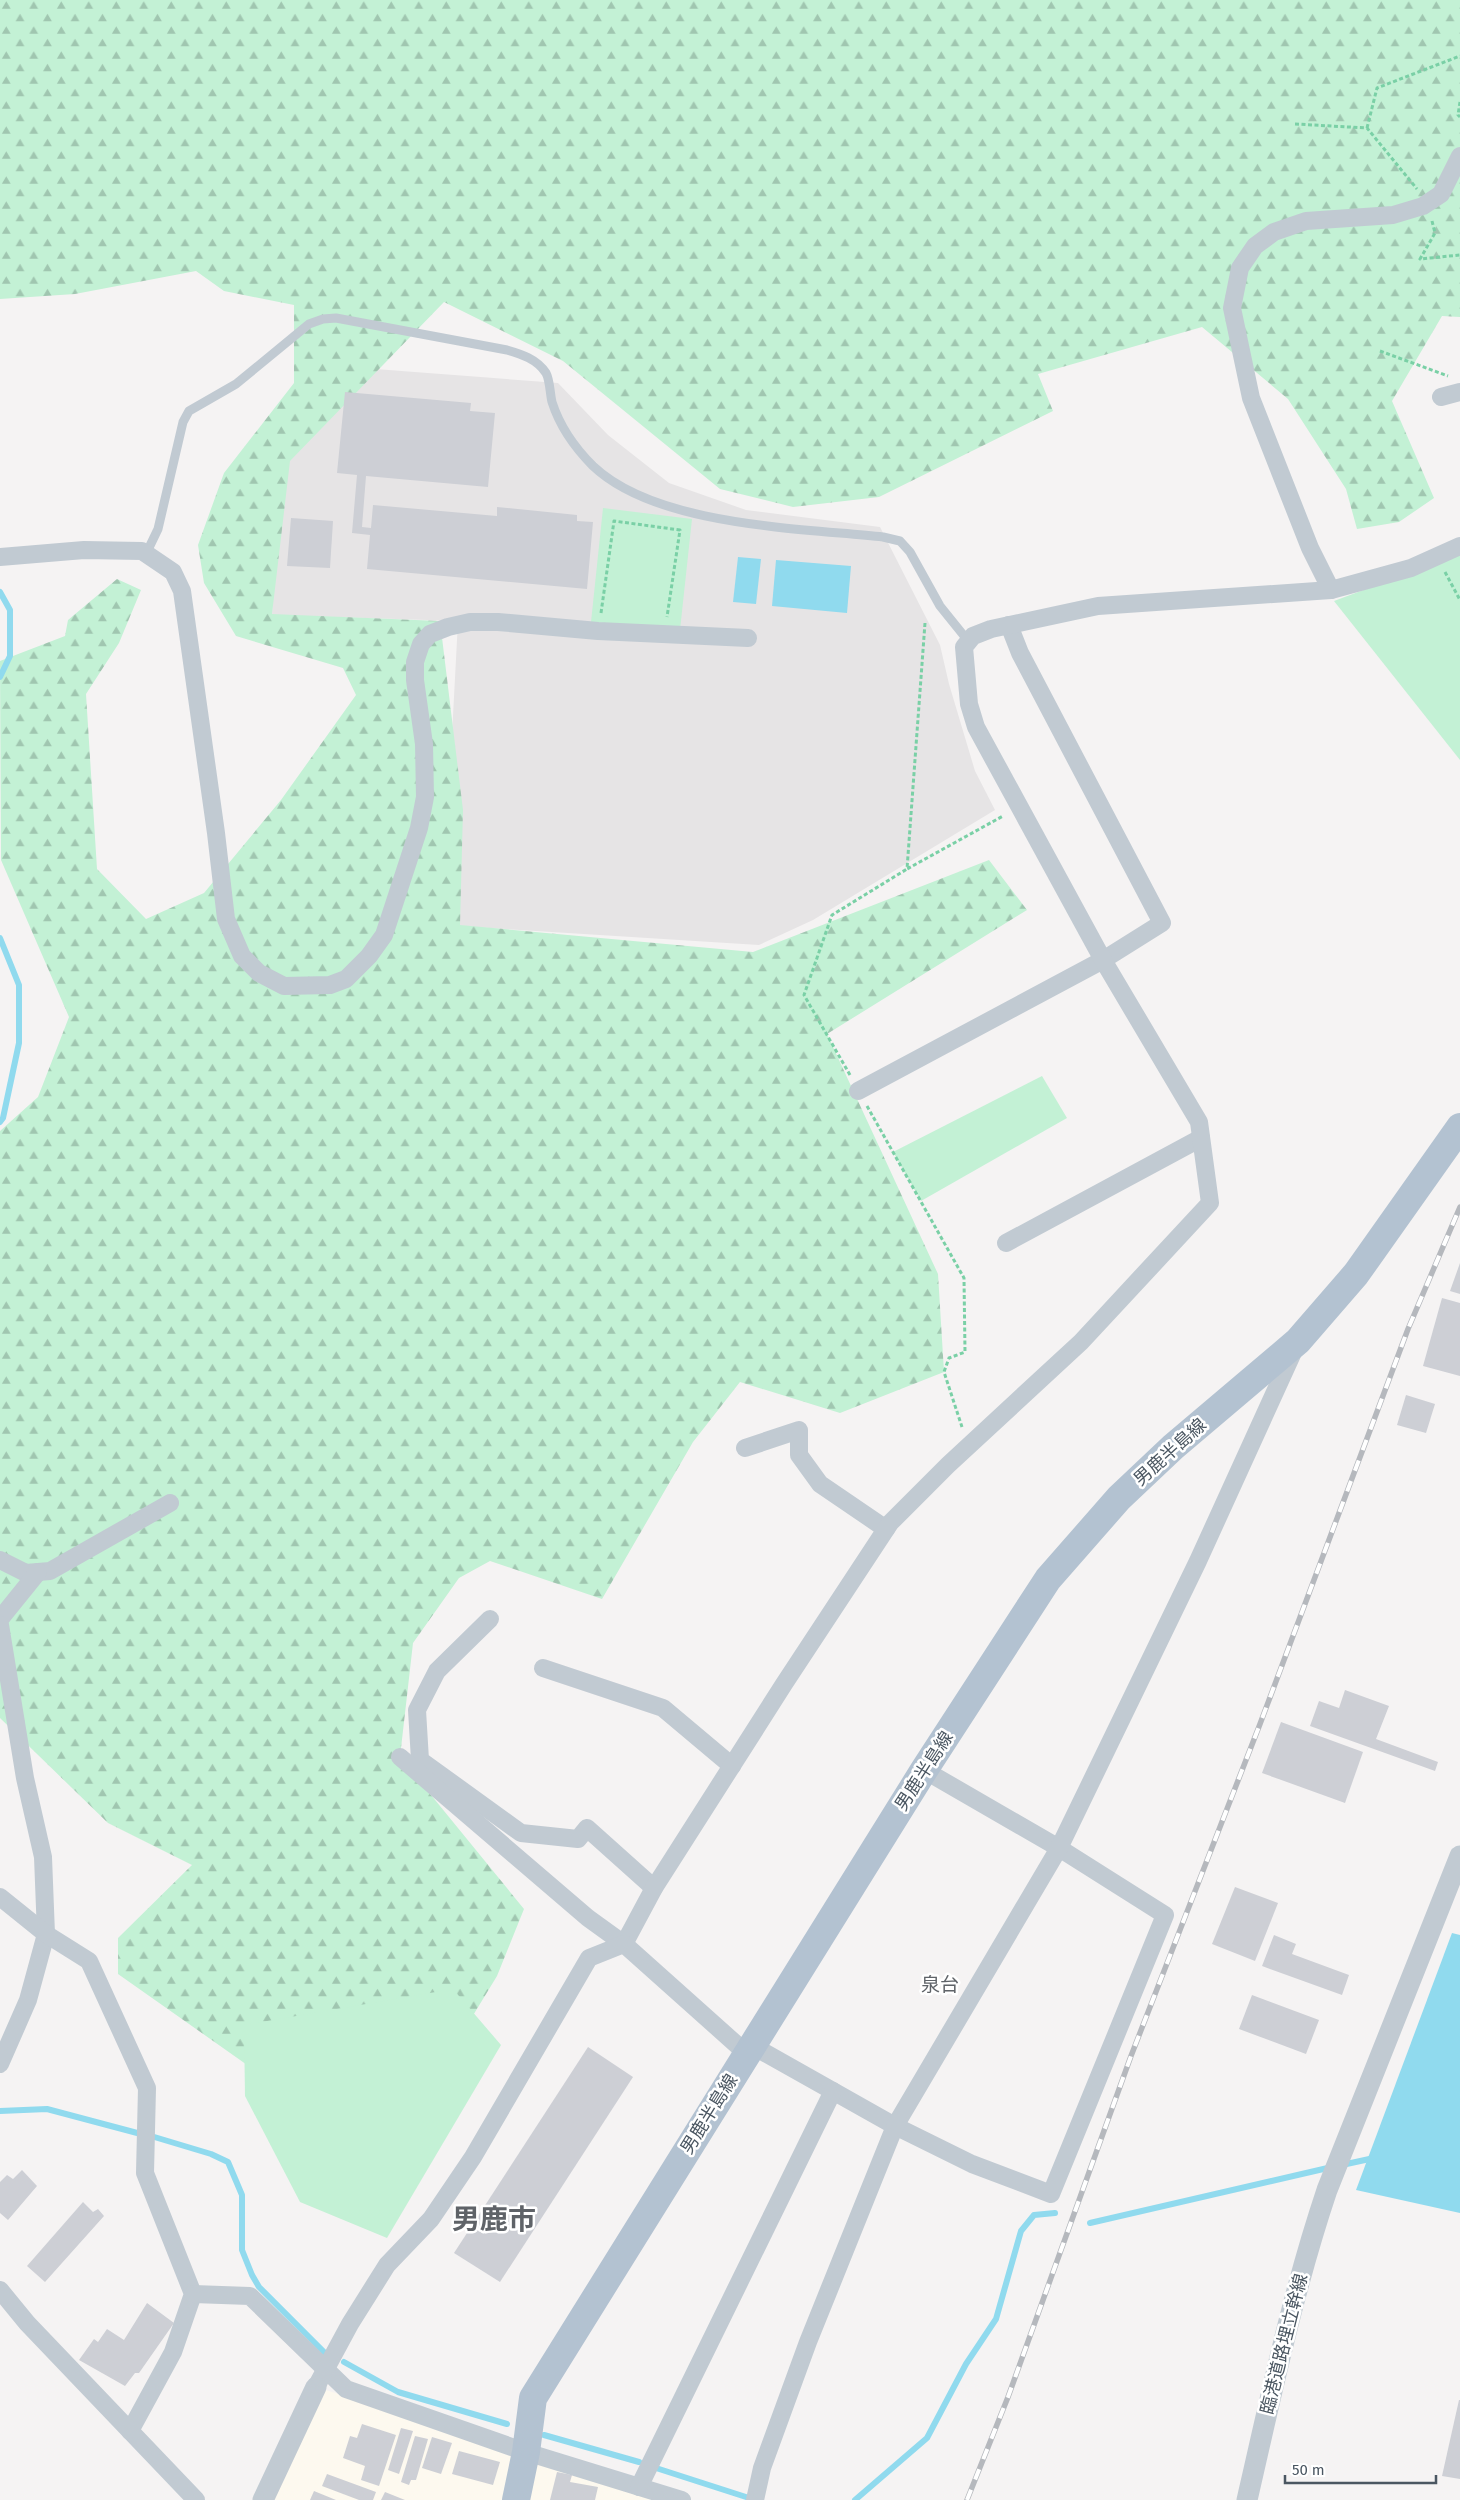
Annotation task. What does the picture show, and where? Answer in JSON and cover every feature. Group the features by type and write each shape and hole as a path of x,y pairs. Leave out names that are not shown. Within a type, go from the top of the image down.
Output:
{"main road":[{"name":"男鹿半島線","path":"516,2500 526,2452 532,2398 924,1770 1048,1579 1119,1498 1166,1454 1298,1341 1356,1274 1460,1127"}],"street":[{"path":"1331,590 1310,548 1251,398 1232,308 1240,268 1255,246 1274,232 1306,221 1393,215 1427,203 1441,194 1460,156"},
{"path":"1441,397 1456,384"},
{"path":"263,2500 321,2378 350,2324 387,2265 431,2219 473,2157 589,1958 624,1944 654,1888 886,1529 968,1446 1080,1342 1210,1203 1199,1122 1103,960 1018,808 976,727 968,704 964,648 974,636 1009,625 1098,606 1331,590 1411,568 1460,546"},
{"path":"0,557 84,550 142,551 172,572 182,591 216,833 226,919 242,956 259,973 284,986 330,984 346,979 369,956 384,935 419,828 425,797 424,744 415,680 415,662 420,644 430,634 448,627 470,622 498,622 598,631 748,638"},
{"path":"858,1091 1103,960 1162,923 1020,653 1009,625"},
{"path":"1006,1243 1201,1138"},
{"path":"755,2500 762,2468 805,2351 895,2126 1059,1848 1198,1561 1298,1341"},
{"path":"745,1448 799,1430 799,1454 820,1484 886,1529"},
{"path":"0,1560 26,1573 50,1571 170,1503"},
{"path":"0,1620 38,1572"},
{"path":"490,1619 437,1672 417,1710 420,1760 521,1833 578,1839 587,1828 654,1888"},
{"path":"0,1625 25,1778 43,1857 46,1934 28,2000 0,2064"},
{"path":"543,1668 663,1708 732,1766"},
{"path":"400,1757 588,1918 624,1944 749,2049 833,2091 895,2126 972,2164 1051,2194 1165,1915 1059,1848 924,1770"},
{"name":"臨港道路埋立幹線","path":"1247,2500 1303,2266 1327,2190 1460,1856"},
{"path":"0,1897 46,1934 89,1961 147,2088 145,2173 193,2294 172,2352 130,2431"},
{"path":"639,2487 833,2091"},
{"path":"0,2290 6,2309 130,2431 196,2500"},
{"path":"193,2294 250,2296 321,2378 346,2389 526,2452 682,2500"}],"lane":[{"path":"146,554 158,529 183,422 189,411 236,384 309,324 323,319 336,318 507,350 529,357 546,373 552,403 562,426 573,443 592,465 614,484 635,495 674,508 728,520 884,537 900,541 922,571 940,606 969,642"}],"path":[{"path":"1367,128 1377,88 1460,56"},
{"path":"1460,102 1458,115 1460,117"},
{"path":"1295,124 1367,128 1405,172 1427,203 1435,233 1420,259 1460,255"},
{"path":"1380,351 1456,384"},
{"path":"598,631 614,520 680,530 665,635"},
{"path":"1444,570 1460,600"},
{"path":"907,869 925,623"},
{"path":"968,1446 944,1372 949,1358 965,1352 964,1278 804,995 832,915 907,869 1018,808"}],"shaded area":[{"path":"349,367 558,383 608,435 669,483 746,510 880,527 940,645 949,684 975,771 995,810 813,920 759,945 442,925 458,621 272,615 280,448"},
{"path":"316,2387 526,2452 681,2500 261,2500"}],"green space":[{"path":"0,0 1460,0 1460,317 1442,316 1392,401 1434,498 1399,522 1357,529 1346,489 1288,399 1202,327 1038,374 1053,411 879,497 793,507 720,489 563,361 444,302 290,461 272,614 440,621 463,810 460,925 753,952 989,860 1027,910 827,1034 938,1274 944,1372 840,1413 740,1382 693,1442 602,1599 490,1561 459,1578 413,1643 400,1757 524,1909 497,1976 455,2045 287,2093 118,1974 118,1938 192,1865 108,1823 0,1718 0,1131 38,1097 69,1017 1,860 0,661 65,636 68,620 117,579 141,590 119,643 86,694 97,869 146,919 204,893 281,800 356,695 343,668 236,636 204,583 198,545 224,473 294,383 294,305 224,291 196,271 75,294 0,299"},
{"path":"603,508 692,519 680,630 591,622"},
{"path":"1460,554 1460,760 1334,601"},
{"path":"1042,1076 1067,1118 921,1201 893,1152"},
{"path":"453,1989 501,2045 387,2238 300,2202 245,2096 244,2025"}],"water":[{"path":"738,557 761,559 756,604 733,602"},
{"path":"776,560 851,566 847,613 772,606"},
{"path":"1452,1933 1460,1935 1460,2213 1356,2190"}],"building":[{"path":"345,392 471,403 470,411 495,413 488,487 366,476 362,527 371,528 373,505 497,516 497,507 577,515 577,521 593,522 587,589 367,569 370,535 352,533 357,475 337,473"},
{"path":"291,518 333,521 330,568 287,566"},
{"path":"1460,1263 1460,1294 1450,1291"},
{"path":"1442,1298 1460,1303 1460,1376 1423,1366"},
{"path":"1406,1395 1435,1404 1426,1433 1397,1425"},
{"path":"1345,1690 1389,1706 1376,1739 1438,1762 1435,1771 1310,1726 1319,1701 1339,1708"},
{"path":"1281,1722 1363,1752 1345,1803 1262,1773"},
{"path":"1235,1887 1278,1903 1255,1961 1212,1944"},
{"path":"1274,1935 1296,1944 1292,1954 1349,1975 1342,1995 1262,1966"},
{"path":"1252,1995 1319,2020 1306,2054 1239,2029"},
{"path":"588,2047 633,2077 500,2282 454,2253"},
{"path":"22,2170 37,2186 8,2220 0,2213 0,2182 7,2175 13,2179"},
{"path":"83,2202 93,2212 98,2209 104,2216 45,2282 27,2266"},
{"path":"147,2303 174,2323 139,2373 135,2373 125,2386 79,2360 94,2339 98,2342 107,2329 124,2340"},
{"path":"1460,2400 1460,2479 1442,2476"},
{"path":"362,2424 396,2435 379,2486 361,2480 365,2466 343,2458 350,2436 357,2438"},
{"path":"401,2428 413,2431 399,2474 388,2470"},
{"path":"415,2436 428,2439 416,2480 411,2480 409,2485 401,2482"},
{"path":"432,2437 452,2443 441,2474 422,2468"},
{"path":"459,2451 500,2462 493,2485 452,2474"},
{"path":"557,2472 572,2475 570,2482 598,2487 595,2500 550,2500"},
{"path":"327,2474 376,2492 373,2500 359,2500 322,2486"},
{"path":"314,2491 336,2500 310,2500"},
{"path":"385,2492 405,2500 381,2500"}],"waterway":[{"path":"0,592 10,610 10,656 0,677"},
{"path":"0,938 19,985 19,1043 3,1118 0,1122"},
{"path":"0,2111 47,2109 141,2134"},
{"path":"151,2136 211,2154 228,2162 242,2195 242,2250 252,2275 259,2287 325,2353"},
{"path":"1342,2165 1374,2158"},
{"path":"1090,2223 1332,2167"},
{"path":"855,2500 927,2438 966,2364 996,2319 1021,2231 1034,2215 1055,2213"},
{"path":"344,2362 398,2392 507,2424"},
{"path":"544,2435 639,2462"},
{"path":"656,2468 746,2497"}],"railway":[{"path":"967,2500 1008,2397 1131,2056 1260,1724 1408,1329 1460,1207"}],"district":[{"name":"泉台","path":"940,1984"},
{"name":"男鹿市","path":"494,2219"}]}
